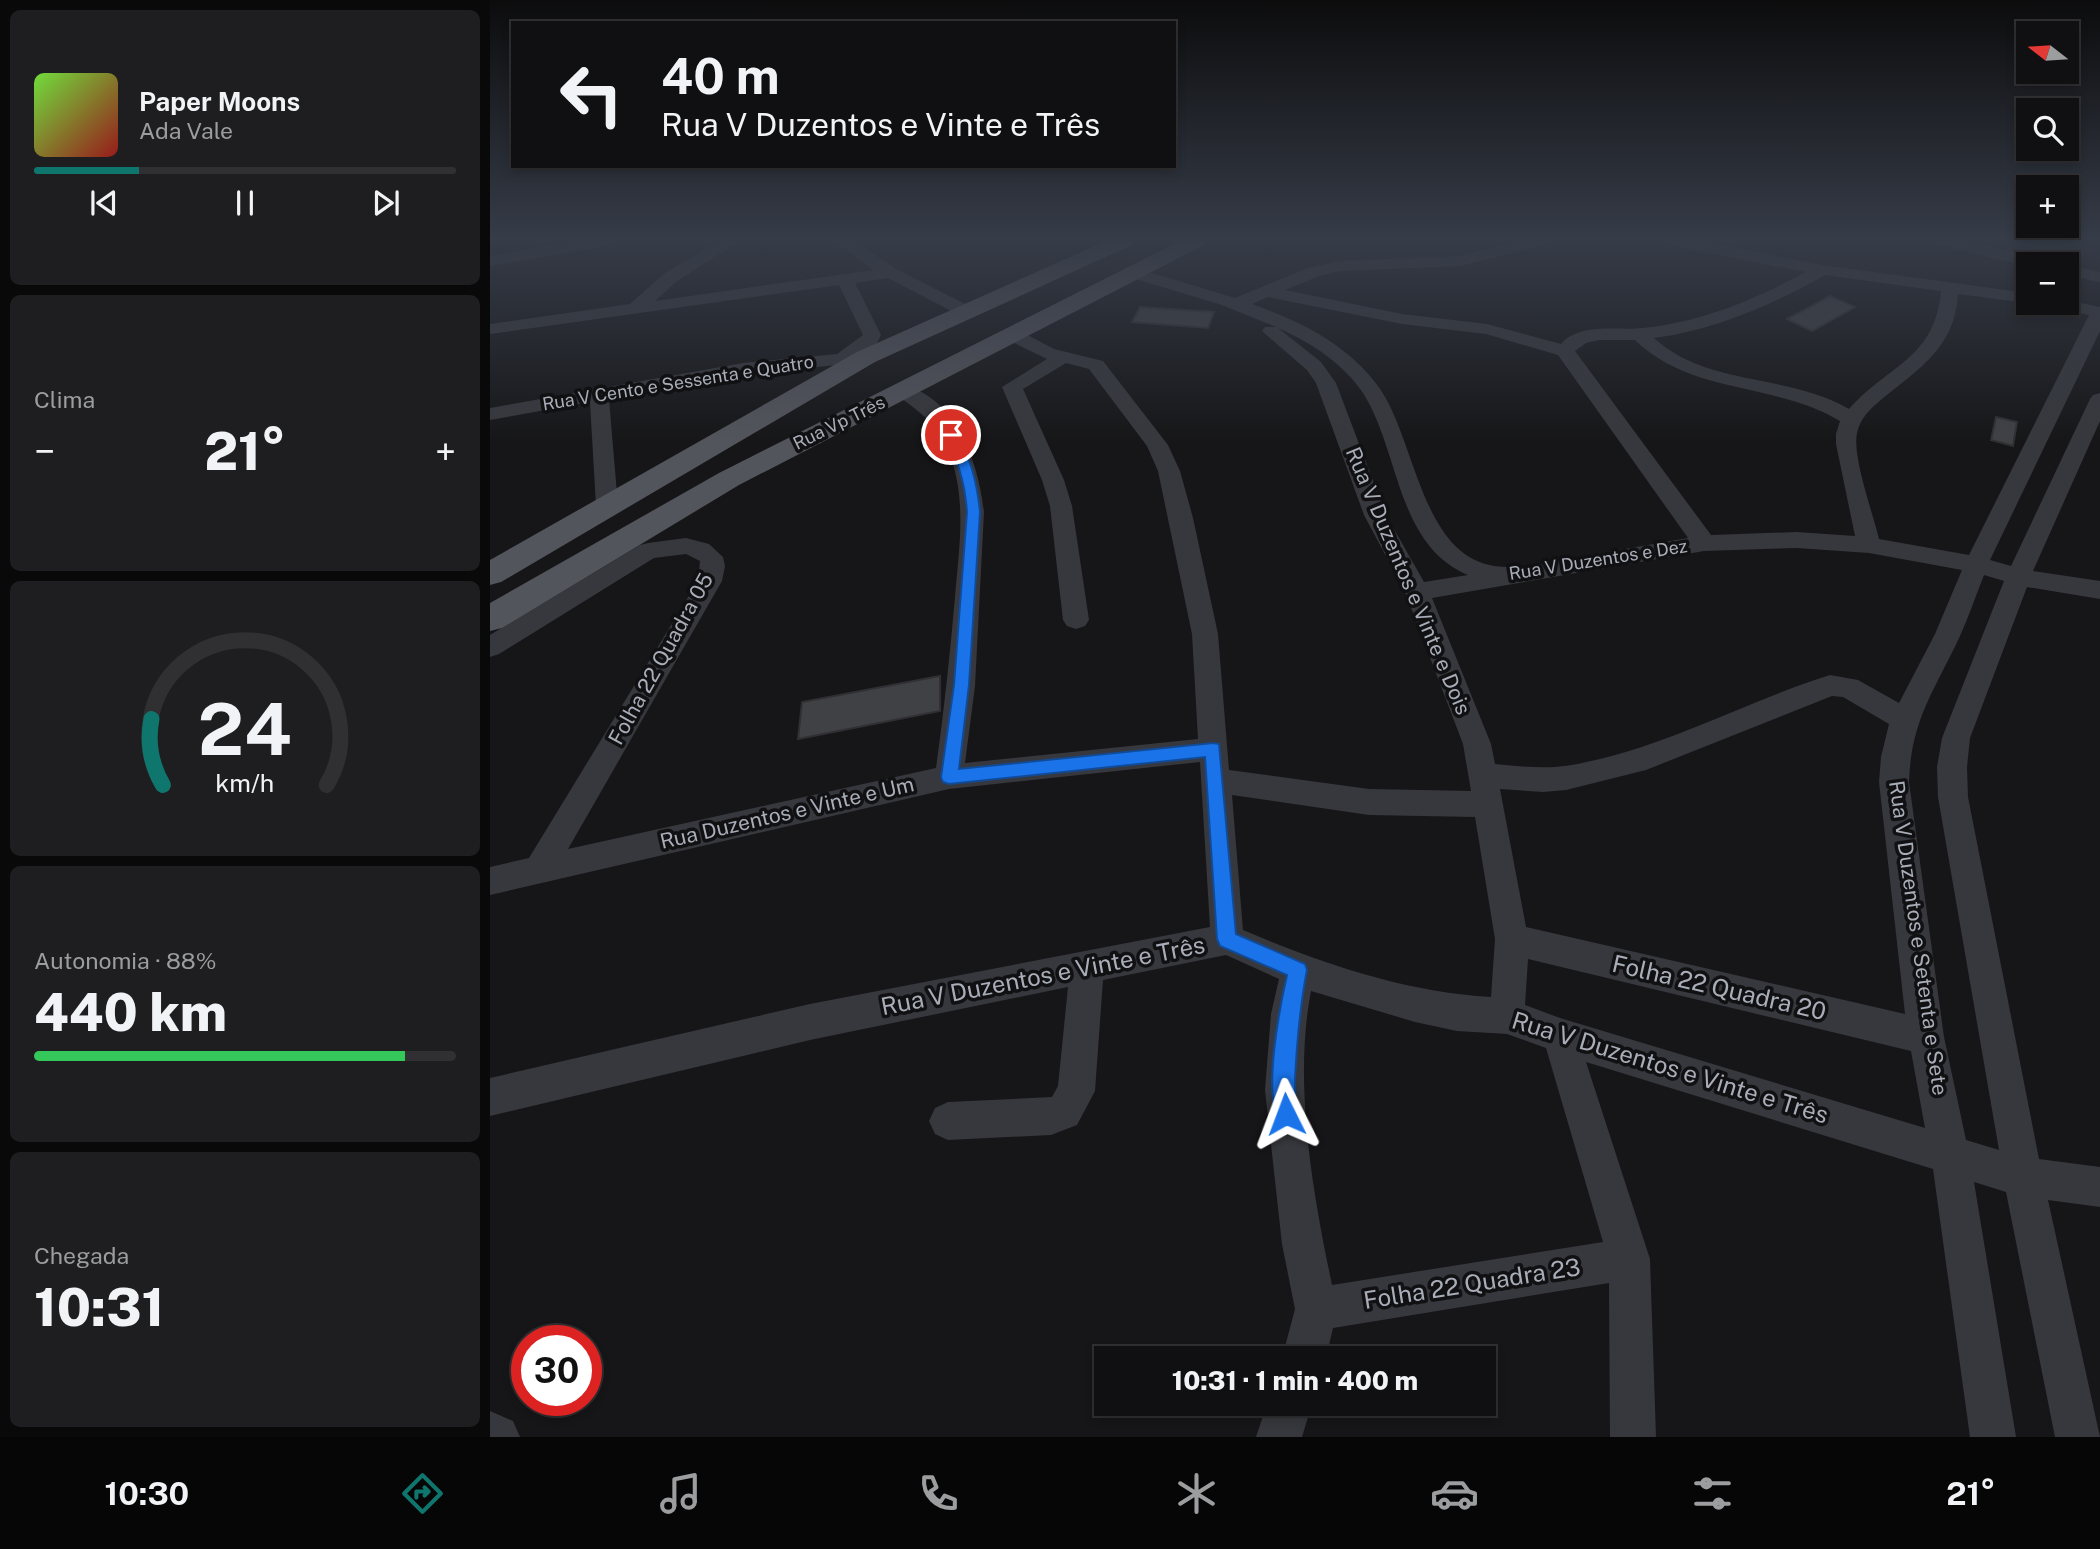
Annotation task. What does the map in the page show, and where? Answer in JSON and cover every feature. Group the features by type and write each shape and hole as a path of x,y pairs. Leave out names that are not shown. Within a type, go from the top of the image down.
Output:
{"main road":[{"name":"Rua Vp Três","path":"491,573 854,360 972,308"},
{"name":"Rua Vp Três","path":"490,619 591,558 806,439 1064,308"},
{"path":"854,360 866,383 877,387 911,387"},
{"path":"756,419 788,424 795,427 806,439"}],"street":[{"path":"490,329 636,308"},
{"path":"854,360 872,335 859,308"},
{"path":"959,308 965,311"},
{"name":"Rua V Duzentos e Vinte e Dois","path":"1240,308 1314,366 1326,383 1374,515 1417,592 1477,744 1511,939 1507,1016"},
{"name":"Rua V Duzentos e Dez","path":"1243,308 1273,317 1301,332 1342,358 1360,375 1385,420 1425,523 1434,539 1462,565 1486,574 1508,577 1704,543 1797,540 1869,545 1976,564 2018,577 2100,590"},
{"path":"1347,308 1402,319 1486,329 1565,351 1570,342 1586,337 1640,334 1699,322 1737,308"},
{"path":"1869,545 1845,436 1850,418 1914,365 1947,324 1951,308"},
{"path":"2080,308 2100,312"},
{"name":"Rua V Duzentos e Setenta e Sete","path":"1993,1437 1950,1155 1927,1037 1894,782 1895,757 1904,719 1948,634 1976,564 2100,312"},
{"path":"1640,334 1658,352 1677,363 1698,371 1795,391 1850,418"},
{"path":"1013,335 1062,358 1097,365 1157,444 1169,471 1200,598 1211,691 1227,939"},
{"name":"Rua V Duzentos e Dez","path":"1565,351 1704,543"},
{"path":"1062,358 1012,387 1053,480 1061,506 1076,620"},
{"name":"Rua V Cento e Sessenta e Quatro","path":"490,414 743,369 854,360"},
{"path":"911,387 951,435 965,462 971,488 973,512 961,685 949,777"},
{"path":"599,394 607,506"},
{"path":"2078,1437 2023,1177 1953,797 1952,767 1956,738 2018,577 2100,399"},
{"name":"Folha 22 Quadra 05","path":"490,647 627,561 648,551 686,546 711,557 713,566 710,581 540,869"},
{"path":"1417,592 1508,577"},
{"path":"1216,780 1369,802 1487,790 1566,778 1646,758 1830,685 1848,687 1904,719"},
{"name":"Rua Duzentos e Vinte e Um","path":"490,881 949,777 1213,749"},
{"name":"Rua V Duzentos e Vinte e Três","path":"490,1097 810,1022 1227,939 1298,970 1437,1010 1507,1016 1560,1036 2023,1177 2100,1187"},
{"name":"Folha 22 Quadra 20","path":"1511,939 1927,1037"},
{"path":"947,1121 1064,1112 1076,1091 1087,966"},
{"path":"1298,970 1289,1014 1284,1090 1303,1244 1316,1310 1307,1346"},
{"path":"1560,1036 1629,1259 1633,1437"},
{"name":"Folha 22 Quadra 23","path":"1316,1310 1629,1259"},
{"path":"1279,1437 1286,1416"},
{"path":"490,1434 497,1437"}],"building":[{"path":"1139,308 1214,312 1208,328 1132,322"},
{"path":"1807,308 1853,308 1812,331 1787,319"},
{"path":"1996,417 2017,422 2013,446 1991,440"},
{"path":"940,676 940,711 798,739 802,702"}],"route":[{"path":"951,435 965,462 973,512 961,685 949,777 1213,749 1227,939 1298,970 1289,1014 1284,1090 1286,1114"}]}
